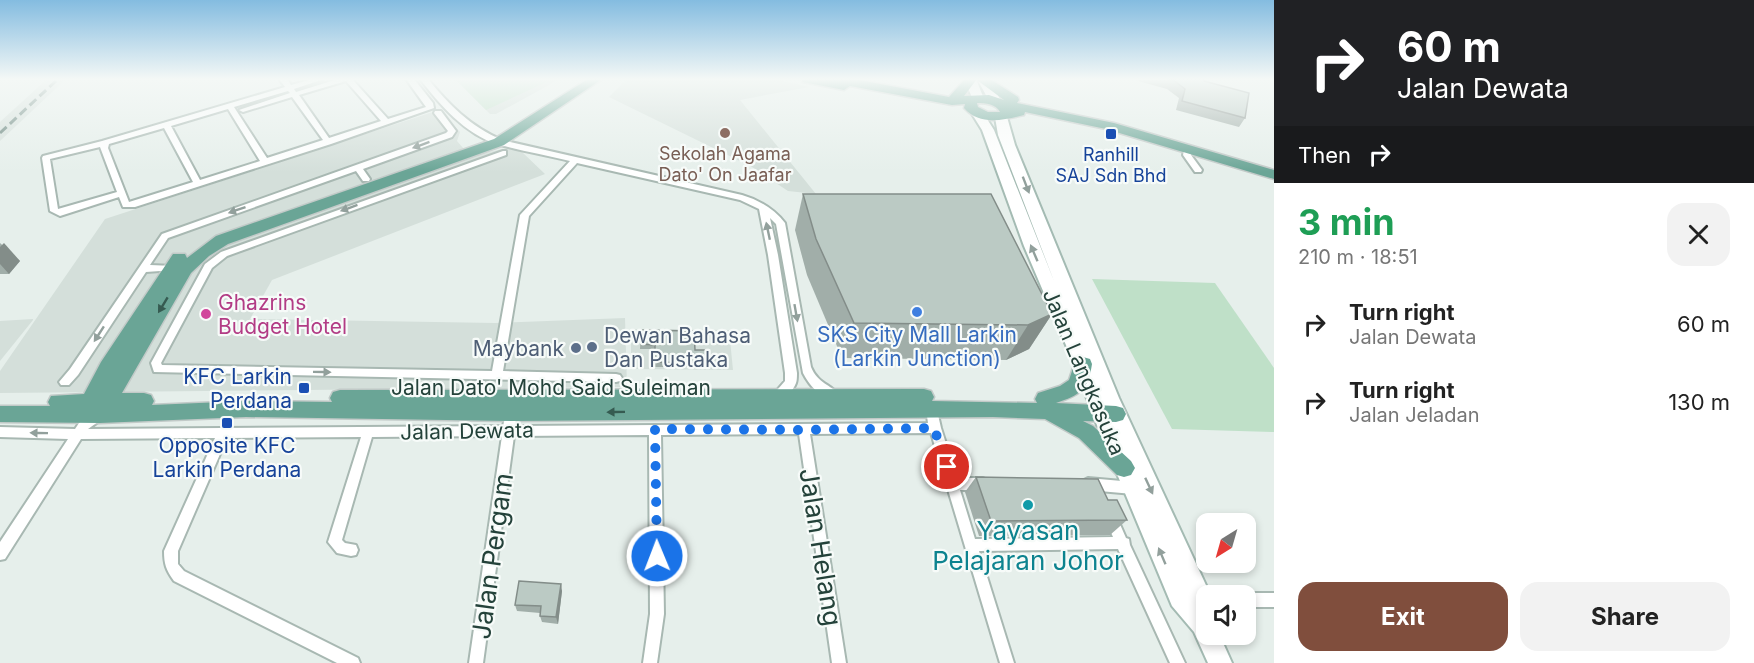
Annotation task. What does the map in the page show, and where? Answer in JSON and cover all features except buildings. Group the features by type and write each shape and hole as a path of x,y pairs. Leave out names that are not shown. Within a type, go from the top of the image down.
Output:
{"main road":[{"path":"496,144 537,110"},
{"path":"90,415 176,271 196,257 222,240 371,182 496,144 548,110"},
{"path":"949,110 966,116 1036,112 1114,128 1274,175"},
{"path":"981,110 990,118 998,115 1011,117 1036,112"},
{"name":"Jalan Langkasuka","path":"995,110 1107,409 1124,468 1133,488 1196,598"},
{"path":"1032,110 1036,112"},
{"name":"Jalan Langkasuka","path":"998,115 1031,246 1083,364 1107,409 1196,598"},
{"path":"1039,404 1076,386 1081,381 1083,364"},
{"name":"Jalan Dato' Mohd Said Suleiman","path":"0,402 90,415 246,409 510,421 652,412 777,397 834,396 1107,409"},
{"path":"1039,404 1071,422 1102,445 1124,468"},
{"name":"Jalan Dato' Mohd Said Suleiman","path":"0,414 652,412 933,418 1039,404"},
{"name":"Jalan Langkasuka","path":"1212,645 1220,663"}],"street":[{"path":"122,193 60,213 54,211 46,158 166,124 232,110 265,162"},
{"path":"304,110 328,142"},
{"path":"375,110 386,122"},
{"path":"105,142 104,148 126,205 129,206 424,110"},
{"path":"450,110 468,127 496,144 742,198 763,207 780,223 810,379 818,387 834,396"},
{"path":"438,113 452,133 371,182 224,254 208,266 156,363 158,369 616,378"},
{"path":"166,124 198,184"},
{"path":"1188,149 1187,155 1198,170"},
{"path":"497,376 525,215 576,160"},
{"path":"65,382 74,372 160,241 176,231 371,182"},
{"path":"763,207 773,255 791,373 790,382 777,397"},
{"path":"142,269 205,272"},
{"path":"650,663 657,614 652,412 804,430 933,418 1007,663"},
{"path":"0,554 90,415"},
{"name":"Jalan Dewata","path":"0,432 90,415 224,432 368,432 510,421"},
{"name":"Jalan Pergam","path":"476,663 510,421"},
{"name":"Jalan Helang","path":"804,430 838,663"},
{"path":"224,432 171,551 171,566 179,576 353,663"},
{"path":"351,550 342,549 334,542 368,432"},
{"path":"952,484 999,484"},
{"path":"1070,484 1133,488"},
{"path":"1093,484 1124,543 1178,663"},
{"path":"970,545 1124,543"},
{"path":"1256,600 1274,600"}],"shaded area":[{"path":"13,110 33,110 0,141 0,122"},
{"path":"439,110 460,132 457,141 470,156 508,148 522,152 545,174 272,280 250,319 495,323 625,318 627,387 0,393 0,371 105,219"},
{"path":"486,110 503,110 496,114 490,114"},
{"path":"635,110 748,110 816,194 788,191 752,167"},
{"path":"33,320 0,361 0,321"},
{"path":"631,329 729,330 733,370 631,369"}],"green space":[{"path":"1092,279 1215,283 1274,368 1274,432 1172,429"}],"railway":[{"path":"0,133 25,110"}],"place":[{"name":"Sekolah Agama Dato' On Jaafar","path":"725,133"},
{"name":"Ranhill SAJ Sdn Bhd","path":"1111,134"},
{"name":"SKS City Mall Larkin (Larkin Junction)","path":"917,312"},
{"name":"Ghazrins Budget Hotel","path":"206,314"},
{"name":"Dewan Bahasa Dan Pustaka","path":"592,347"},
{"name":"Maybank","path":"576,348"},
{"name":"KFC Larkin Perdana","path":"304,388"},
{"name":"Opposite KFC Larkin Perdana","path":"227,423"},
{"name":"Yayasan Pelajaran Johor","path":"1028,505"}],"route":[{"path":"657,556 655,429 934,428 947,467"}]}
